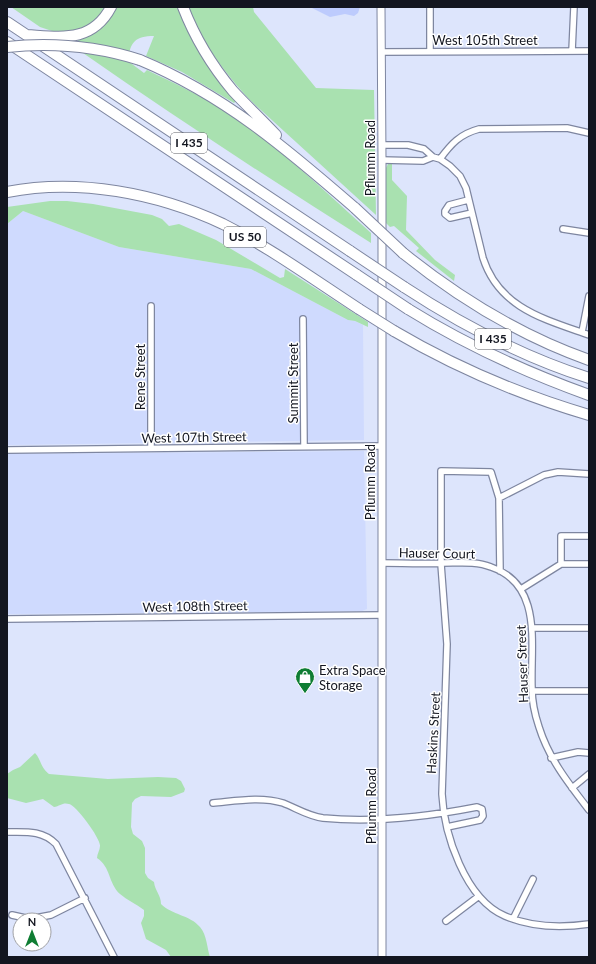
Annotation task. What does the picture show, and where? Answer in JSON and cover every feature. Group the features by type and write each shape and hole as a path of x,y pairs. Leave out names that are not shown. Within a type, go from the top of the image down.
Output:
{"highway":[{"path":"27,35 66,37 79,35 97,26 111,7"},
{"path":"183,7 200,44 223,79 297,157"},
{"name":"I 435","path":"8,23 436,308 508,346 589,378"},
{"name":"I 435","path":"7,42 438,328 502,361 547,380 589,395"},
{"path":"7,47 48,44 79,46 108,51 140,60 180,78 209,94 249,120 297,157 403,253 433,276 484,310 549,343 589,360"},
{"name":"US 50","path":"7,192 43,187 76,186 139,196 177,206 223,224 239,233 425,349 468,370 524,393 589,415"}],"main road":[{"name":"Pflumm Road","path":"381,7 382,957"}],"street":[{"path":"430,7 430,51"},
{"path":"572,51 574,7"},
{"name":"West 105th Street","path":"381,52 589,51"},
{"path":"440,159 457,139 469,132 479,129 567,128 589,133"},
{"path":"382,145 418,147 424,149 433,157 440,159 450,166 463,181 486,269 497,288 516,304 589,335"},
{"path":"382,160 422,161 433,157"},
{"path":"468,200 449,204 446,207 445,214 450,218 472,213"},
{"path":"563,229 589,233"},
{"path":"582,332 589,296"},
{"name":"Rene Street","path":"151,306 151,448"},
{"name":"Summit Street","path":"304,319 304,446"},
{"name":"West 107th Street","path":"7,450 382,446"},
{"name":"Haskins Street","path":"499,498 491,472 441,471 441,564 447,644 442,775 443,814 460,865 478,896 497,912 522,923 543,926 589,924"},
{"path":"500,570 499,498 544,475 558,472 589,474"},
{"path":"561,564 561,536 589,536"},
{"name":"Hauser Court","path":"382,563 480,564 500,570 512,579"},
{"path":"521,589 561,564 589,564"},
{"name":"Hauser Street","path":"512,579 521,589 528,605 532,628 532,691 538,727 551,758 589,810"},
{"name":"West 108th Street","path":"7,618 382,615"},
{"path":"532,628 589,628"},
{"path":"532,691 589,691"},
{"path":"551,758 578,752 589,753"},
{"path":"572,788 589,774"},
{"path":"213,803 257,799 282,802 304,813 320,818 348,820 410,819 477,807 482,809 483,812 480,820 447,827"},
{"path":"7,832 33,831 50,838 61,852 114,957"},
{"path":"513,919 533,879"},
{"path":"446,921 478,896"},
{"path":"52,914 85,898"}],"shaded area":[{"path":"310,7 360,7 358,13 354,16 345,14 330,17"},
{"path":"23,211 119,247 251,269 348,320 355,321 363,325 364,440 7,445 7,224"},
{"path":"364,451 367,609 362,611 7,614 7,454"}],"green space":[{"path":"11,7 107,7 96,22 78,30 58,33 40,27"},
{"path":"115,7 179,7 236,101 234,103 182,72 146,56 154,36 142,37 135,41 130,49 128,61 144,73 147,70 188,90 227,112 247,126 302,170 371,233 371,243 226,150 83,53 78,40 89,35"},
{"path":"189,7 253,7 254,12 316,88 374,90 376,215 250,100 241,90 207,45"},
{"path":"392,163 392,180 407,196 406,230 435,260 455,275 454,281 416,251 419,248 394,226 390,227 385,222 385,170 388,164"},
{"path":"50,201 93,204 152,215 162,219 169,226 179,224 216,240 280,278 284,277 285,269 368,322 368,327 355,321 348,320 251,269 119,247 23,211 7,224 7,207"},
{"path":"35,753 44,769 49,774 108,779 158,777 176,778 181,781 185,789 184,792 171,797 141,796 135,799 132,803 131,827 133,834 142,841 145,848 145,873 148,878 154,882 161,904 170,911 191,920 200,927 205,938 210,957 171,957 166,950 146,939 141,923 144,916 144,910 116,890 105,866 97,858 100,846 97,837 82,816 72,806 65,803 54,807 43,799 26,803 7,798 7,774 20,767"}],"place":[{"name":"Extra Space Storage","path":"305,694"}]}
